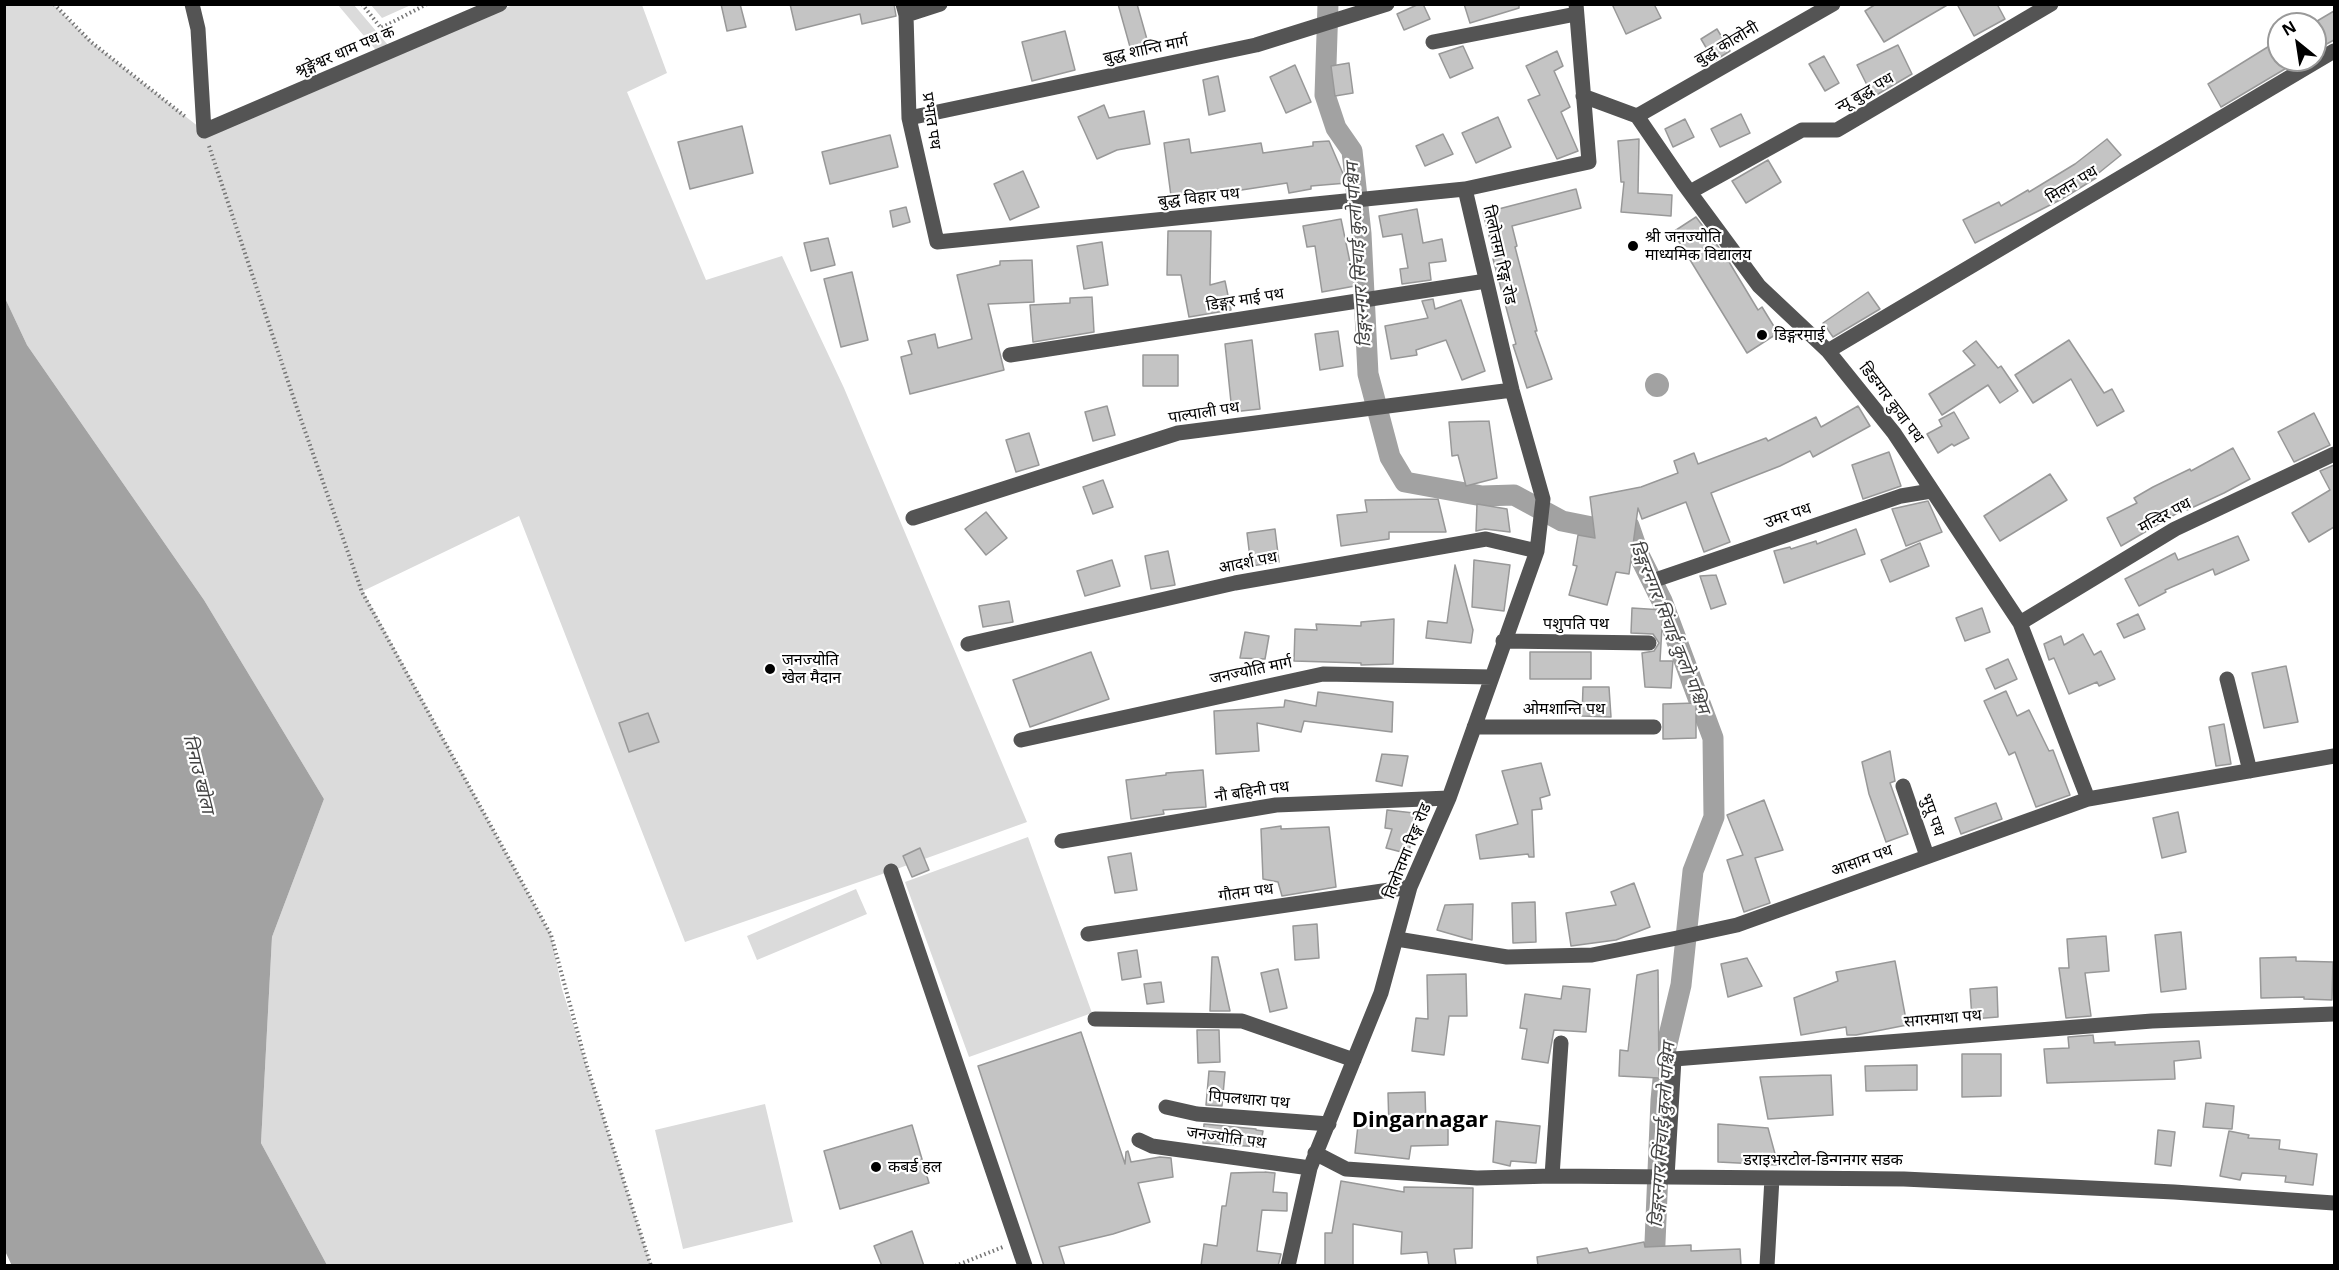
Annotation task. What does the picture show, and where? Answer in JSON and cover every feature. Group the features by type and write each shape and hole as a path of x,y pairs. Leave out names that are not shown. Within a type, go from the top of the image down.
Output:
{"street":[{"path":"182,4 198,29"},
{"path":"192,4 198,29 204,131"},
{"name":"श्रृङ्गेश्वर धाम पथ क","path":"204,131 500,4"},
{"path":"905,10 940,4"},
{"name":"बुद्ध शान्ति मार्ग","path":"909,118 1256,45 1387,4"},
{"name":"बुद्ध कोलोनी","path":"1638,116 1833,4"},
{"name":"न्यू बुद्ध पथ","path":"1690,192 1802,130 1837,130 2051,4"},
{"path":"1433,42 1576,9"},
{"name":"तिलोत्तमा रिङ्ग रोड","path":"1288,1266 1315,1153 1329,1124 1381,993 1410,887 1449,798 1503,641 1529,577 1536,551 1543,500 1512,390 1465,189 1589,162 1576,9"},
{"name":"प्रभात पथ","path":"905,10 909,118 937,242"},
{"name":"मिलन पथ","path":"1828,351 2334,51"},
{"path":"1583,96 1638,116"},
{"name":"डिङग्गर कुवा पथ","path":"1638,116 1758,286 1828,351 1894,433 2020,623 2088,799"},
{"name":"बुद्ध विहार पथ","path":"937,242 1465,189"},
{"name":"डिङ्गर माई पथ","path":"1010,355 1486,281"},
{"name":"पाल्पाली पथ","path":"913,518 1178,433 1512,390"},
{"name":"मन्दिर पथ","path":"2020,623 2175,529 2334,454"},
{"name":"उमर पथ","path":"1658,579 1901,496 1931,491"},
{"name":"आदर्श पथ","path":"968,644 1235,583 1486,539 1536,551"},
{"name":"पशुपति पथ","path":"1503,641 1649,643"},
{"name":"जनज्योति मार्ग","path":"1022,740 1323,674 1492,677"},
{"path":"2227,679 2250,771"},
{"name":"ओमशान्ति पथ","path":"1474,727 1654,727"},
{"name":"आसाम पथ","path":"1397,939 1507,957 1592,955 1737,925 2088,799 2334,756"},
{"name":"भुपू पथ","path":"1903,786 1927,856"},
{"name":"नौ बहिनी पथ","path":"1062,841 1276,805 1449,798"},
{"path":"891,871 1025,1266"},
{"name":"गौतम पथ","path":"1088,934 1410,887"},
{"name":"सगरमाथा पथ","path":"1660,1177 1674,1059 2152,1020 2334,1014"},
{"path":"1095,1019 1242,1021 1354,1060"},
{"path":"1552,1176 1561,1043"},
{"name":"पिपलधारा पथ","path":"1166,1107 1197,1114 1329,1124"},
{"name":"जनज्योति पथ","path":"1139,1140 1152,1146 1310,1168"},
{"name":"डराइभरटोल-डिन्गनगर सडक","path":"1315,1153 1346,1169 1477,1178 1552,1176 1904,1179 2174,1192 2334,1203"},
{"path":"1767,1266 1772,1178"}],"path":[{"path":"54,4 91,42 204,131 296,407 362,592 551,935 586,1064 651,1266"},
{"path":"362,4 381,28 427,4"},
{"path":"955,1266 1017,1241"}],"shaded area":[{"path":"5,5 54,5 91,42 204,131 380,55 338,5 354,5 393,51 513,5 642,5 667,73 627,92 706,280 782,256 844,388 1027,822 685,942 519,516 363,591 551,935 562,989 651,1265 327,1265 261,1143 272,937 324,799 204,600 27,345 5,298"},
{"path":"371,5 411,5 382,18"},
{"path":"1028,837 1092,1013 969,1057 905,882"},
{"path":"856,889 867,914 757,960 747,936"},
{"path":"765,1104 793,1222 683,1249 655,1130"}],"water":[{"name":"तिनाउ खोला","path":"5,298 27,345 204,600 324,799 272,937 261,1143 327,1265 12,1266 5,1251"},
{"path":"1657,373 1666,376 1669,385 1666,394 1657,397 1648,394 1645,385 1648,376"}],"building":[{"path":"721,4 740,4 746,27 727,31"},
{"path":"790,4 894,4 896,16 862,24 860,14 796,30"},
{"path":"1118,4 1137,4 1150,50 1132,54"},
{"path":"1423,4 1430,19 1404,30 1397,14"},
{"path":"1464,4 1519,4 1519,8 1470,23"},
{"path":"1612,4 1654,4 1661,18 1626,34"},
{"path":"1876,4 1949,4 1884,42 1865,11"},
{"path":"1957,4 1997,4 2005,19 1974,36"},
{"path":"2334,11 2334,40 2327,44 2327,15"},
{"path":"1717,29 1730,51 1714,61 1701,39"},
{"path":"1065,31 1075,70 1032,81 1022,42"},
{"path":"1898,45 1912,74 1873,97 1857,65"},
{"path":"1463,46 1473,68 1450,78 1439,54"},
{"path":"2267,47 2267,72 2280,72 2221,107 2208,84"},
{"path":"1557,51 1563,66 1554,71 1570,107 1561,112 1578,151 1557,159 1528,100 1540,95 1526,66"},
{"path":"1824,56 1839,83 1825,91 1809,64"},
{"path":"1349,63 1353,93 1335,96 1331,66"},
{"path":"1295,65 1311,102 1286,113 1270,77"},
{"path":"1218,76 1225,111 1209,115 1203,80"},
{"path":"1104,105 1109,118 1144,111 1150,144 1117,150 1097,159 1078,117"},
{"path":"1741,114 1750,133 1720,147 1711,129"},
{"path":"1498,117 1511,147 1476,163 1462,133"},
{"path":"1685,119 1694,137 1673,147 1665,129"},
{"path":"742,126 753,173 690,189 678,142"},
{"path":"1443,134 1453,154 1425,166 1416,146"},
{"path":"890,135 898,167 830,184 822,152"},
{"path":"1189,139 1191,153 1261,143 1263,153 1313,146 1313,142 1329,141 1347,183 1311,186 1311,189 1289,193 1287,183 1222,193 1221,189 1171,196 1164,143"},
{"path":"1639,139 1638,193 1672,195 1671,216 1621,212 1624,182 1621,182 1618,141"},
{"path":"2107,139 2121,155 2095,176 2096,178 2062,199 1975,243 1963,220 1999,202 2001,206 2028,190 2029,192 2075,164"},
{"path":"1768,160 1781,182 1746,203 1732,181"},
{"path":"1023,171 1039,207 1010,220 994,184"},
{"path":"1576,189 1581,208 1512,226 1517,246 1515,247 1537,331 1535,331 1552,379 1527,388 1513,345 1516,344 1483,213"},
{"path":"906,207 910,222 893,227 890,211"},
{"path":"1417,209 1423,243 1442,239 1446,261 1429,263 1431,280 1402,284 1400,269 1408,268 1402,234 1383,237 1379,216"},
{"path":"1696,217 1726,257 1758,310 1762,307 1778,333 1747,353 1673,232"},
{"path":"1341,219 1355,286 1322,292 1315,246 1307,247 1303,226"},
{"path":"1168,231 1211,231 1210,285 1225,281 1231,310 1189,317 1181,275 1167,275"},
{"path":"828,238 835,265 811,271 804,243"},
{"path":"1102,242 1108,285 1084,289 1077,246"},
{"path":"1032,260 1034,302 988,304 1004,370 910,394 901,357 912,354 908,341 935,334 938,348 972,339 957,275 1000,265 1000,261"},
{"path":"852,272 868,340 841,347 824,279"},
{"path":"1868,292 1880,309 1833,337 1823,323"},
{"path":"1092,297 1094,332 1033,342 1030,305 1070,303 1070,298"},
{"path":"1433,299 1435,309 1461,300 1485,371 1462,380 1446,340 1416,350 1417,355 1391,359 1385,326 1428,318 1422,301"},
{"path":"1338,331 1343,366 1320,370 1315,334"},
{"path":"1252,340 1260,409 1232,412 1225,344"},
{"path":"2069,340 2104,393 2112,389 2124,411 2097,426 2071,379 2033,403 2015,375"},
{"path":"1976,341 1998,368 2001,366 2018,391 2000,403 1988,385 1942,415 1929,394 1975,365 1963,351"},
{"path":"1143,355 1178,355 1178,386 1143,386"},
{"path":"1107,406 1115,435 1093,441 1085,412"},
{"path":"1858,406 1870,426 1813,457 1810,451 1780,466 1711,493 1730,542 1704,552 1686,502 1642,519 1638,508 1629,574 1616,572 1607,605 1569,595 1577,566 1573,565 1578,535 1595,538 1590,497 1641,487 1678,473 1674,461 1694,453 1698,464 1766,438 1768,441 1816,417 1821,427"},
{"path":"1954,412 1969,438 1954,446 1952,444 1938,453 1927,434 1942,426 1939,420"},
{"path":"2314,413 2330,445 2294,462 2278,432"},
{"path":"1489,421 1497,478 1466,486 1458,455 1452,456 1449,422"},
{"path":"1029,433 1039,465 1016,472 1006,440"},
{"path":"2233,448 2250,479 2187,510 2186,508 2121,546 2107,518 2137,503 2134,498 2153,487 2190,469 2191,471"},
{"path":"1889,452 1901,486 1863,499 1852,465"},
{"path":"2334,465 2334,527 2309,542 2292,513 2330,490 2320,471"},
{"path":"2050,474 2067,500 2000,541 1984,516"},
{"path":"1103,480 1113,507 1093,514 1083,487"},
{"path":"1438,499 1446,532 1389,532 1389,539 1341,546 1337,515 1367,512 1365,500"},
{"path":"1928,501 1942,532 1906,546 1892,509"},
{"path":"1477,504 1507,509 1510,532 1485,529 1476,531"},
{"path":"986,512 1007,538 986,555 965,529"},
{"path":"1275,529 1279,562 1251,566 1247,533"},
{"path":"1856,529 1865,554 1784,583 1774,551 1790,547 1791,549 1816,541 1817,544"},
{"path":"2238,536 2249,560 2215,575 2213,569 2165,590 2166,592 2139,606 2125,579 2175,553 2178,560"},
{"path":"1920,543 1929,566 1890,582 1881,560"},
{"path":"1168,551 1175,585 1151,589 1145,556"},
{"path":"1112,560 1120,586 1085,596 1077,571"},
{"path":"1474,560 1510,565 1504,611 1472,607"},
{"path":"1455,565 1473,630 1471,643 1426,638 1428,621 1447,623"},
{"path":"1716,575 1726,604 1711,609 1700,576"},
{"path":"1009,601 1013,622 983,627 979,606"},
{"path":"1632,608 1663,610 1660,661 1673,661 1671,688 1645,687 1642,653 1654,651 1659,643 1653,634 1631,633"},
{"path":"1982,608 1990,632 1965,641 1956,618"},
{"path":"2138,614 2145,629 2124,638 2117,624"},
{"path":"1394,619 1393,664 1361,665 1361,663 1294,661 1295,629 1317,630 1316,624 1361,626 1361,622"},
{"path":"1245,632 1269,636 1265,659 1240,658"},
{"path":"2083,634 2094,655 2101,651 2115,679 2099,686 2097,682 2069,694 2054,658 2049,660 2044,644 2061,636 2064,645"},
{"path":"1091,652 1109,699 1030,727 1013,680"},
{"path":"1530,652 1591,652 1591,679 1530,679"},
{"path":"2008,659 2017,679 1995,689 1986,669"},
{"path":"2286,666 2298,722 2264,728 2252,673"},
{"path":"1583,687 1609,687 1611,717 1582,716"},
{"path":"2006,691 2017,716 2029,710 2049,751 2053,750 2070,795 2036,807 2015,752 2009,755 1984,701"},
{"path":"1318,692 1393,702 1392,732 1304,721 1301,732 1257,723 1259,751 1216,754 1214,711 1284,707 1285,700 1316,706"},
{"path":"1696,703 1696,738 1663,739 1663,704"},
{"path":"648,713 659,742 629,752 619,723"},
{"path":"2224,724 2231,764 2216,766 2209,727"},
{"path":"1890,751 1895,781 1890,783 1908,834 1886,842 1869,794 1862,762"},
{"path":"1382,754 1408,756 1402,786 1376,781"},
{"path":"1541,763 1550,795 1540,798 1542,809 1532,810 1534,857 1529,857 1528,854 1480,859 1476,835 1518,824 1502,771"},
{"path":"1203,770 1206,807 1163,810 1164,814 1131,819 1126,780"},
{"path":"1764,800 1783,850 1755,858 1770,903 1744,912 1727,860 1743,855 1727,815"},
{"path":"1996,803 2002,819 1961,834 1955,818"},
{"path":"1387,810 1414,813 1409,854 1386,848 1392,829 1385,828"},
{"path":"2178,812 2186,852 2162,858 2153,818"},
{"path":"1281,826 1281,829 1329,827 1336,887 1282,896 1278,882 1263,879 1261,829"},
{"path":"920,848 929,870 912,877 903,856"},
{"path":"1131,853 1137,890 1115,893 1108,857"},
{"path":"1634,883 1650,927 1616,940 1571,946 1566,913 1616,905 1611,892"},
{"path":"1535,902 1536,942 1513,943 1512,903"},
{"path":"1473,904 1472,940 1437,930 1445,905"},
{"path":"1317,924 1319,958 1295,960 1293,926"},
{"path":"2181,932 2186,989 2161,992 2155,935"},
{"path":"2106,936 2109,971 2085,973 2091,1016 2066,1018 2059,968 2069,968 2067,939"},
{"path":"1137,950 1141,977 1122,980 1118,953"},
{"path":"1212,957 1218,957 1230,1011 1210,1011"},
{"path":"2296,957 2296,961 2333,962 2332,1000 2304,999 2304,997 2261,998 2260,958"},
{"path":"1747,958 1762,986 1728,997 1721,964"},
{"path":"1895,961 1907,1025 1856,1035 1847,1035 1846,1027 1801,1035 1794,998 1838,981 1836,972"},
{"path":"1278,969 1287,1008 1270,1012 1261,973"},
{"path":"1658,970 1659,1078 1619,1076 1620,1050 1628,1051 1637,975"},
{"path":"1466,974 1467,1016 1449,1016 1444,1055 1412,1051 1416,1018 1428,1019 1427,975"},
{"path":"1161,982 1164,1002 1147,1004 1144,984"},
{"path":"1563,986 1590,989 1586,1032 1554,1030 1548,1063 1522,1059 1527,1029 1520,1028 1525,994 1561,999"},
{"path":"1997,987 1998,1017 1972,1019 1970,989"},
{"path":"1197,1030 1219,1030 1220,1062 1198,1063"},
{"path":"1081,1032 1125,1164 1128,1151 1131,1162 1160,1157 1171,1158 1173,1177 1138,1183 1150,1222 1059,1247 1065,1266 1044,1266 978,1066"},
{"path":"2093,1035 2094,1043 2115,1042 2115,1045 2199,1041 2201,1058 2174,1061 2175,1079 2047,1083 2044,1049 2069,1048 2068,1037"},
{"path":"1962,1054 2001,1054 2001,1096 1962,1097"},
{"path":"1917,1065 1917,1090 1866,1091 1865,1066"},
{"path":"1209,1071 1225,1072 1222,1106 1206,1105"},
{"path":"1831,1075 1833,1115 1768,1119 1760,1077"},
{"path":"1425,1092 1426,1126 1448,1126 1448,1145 1411,1146 1409,1159 1355,1153 1358,1125 1389,1128 1388,1093"},
{"path":"2206,1103 2234,1106 2232,1129 2203,1127"},
{"path":"1496,1121 1540,1126 1536,1163 1511,1161 1510,1166 1493,1162"},
{"path":"1204,1124 1263,1131 1260,1147 1203,1143"},
{"path":"1718,1124 1768,1128 1778,1165 1718,1162"},
{"name":"कबर्ड हल","path":"912,1125 929,1183 840,1209 824,1151"},
{"path":"2158,1130 2175,1132 2171,1166 2155,1164"},
{"path":"2229,1131 2249,1135 2248,1138 2280,1140 2279,1149 2317,1154 2313,1185 2285,1182 2286,1176 2242,1173 2240,1180 2220,1176"},
{"path":"1231,1173 1275,1173 1273,1192 1287,1193 1287,1211 1262,1210 1257,1251 1281,1254 1278,1266 1201,1266 1204,1244 1217,1246 1222,1206 1226,1206"},
{"path":"1341,1181 1404,1192 1404,1187 1473,1188 1472,1248 1454,1249 1456,1266 1429,1266 1427,1252 1401,1254 1402,1232 1353,1224 1353,1266 1325,1266 1325,1233 1332,1233"},
{"path":"912,1231 924,1266 882,1266 874,1246"},
{"path":"1644,1242 1645,1247 1691,1245 1691,1251 1740,1249 1741,1266 1538,1266 1537,1257 1587,1248 1589,1253"}],"waterway":[{"name":"डिङ्गरनगर सिंचाई कुलो पश्चिम","path":"1328,4 1325,95 1336,128 1352,151 1361,234 1368,374 1390,457 1405,482 1482,496 1514,495 1562,521 1597,528 1629,526 1639,555 1662,601 1713,738 1714,817 1693,871 1681,985 1666,1048 1661,1100 1654,1266"}],"place":[{"name":"श्री जनज्योति माध्यमिक विद्यालय","path":"1633,246"},
{"name":"डिङ्गरमाई","path":"1762,335"},
{"name":"जनज्योति खेल मैदान","path":"770,669"},
{"name":"कबर्ड हल","path":"876,1167"}],"district":[{"name":"Dingarnagar","path":"1420,1121"}]}
